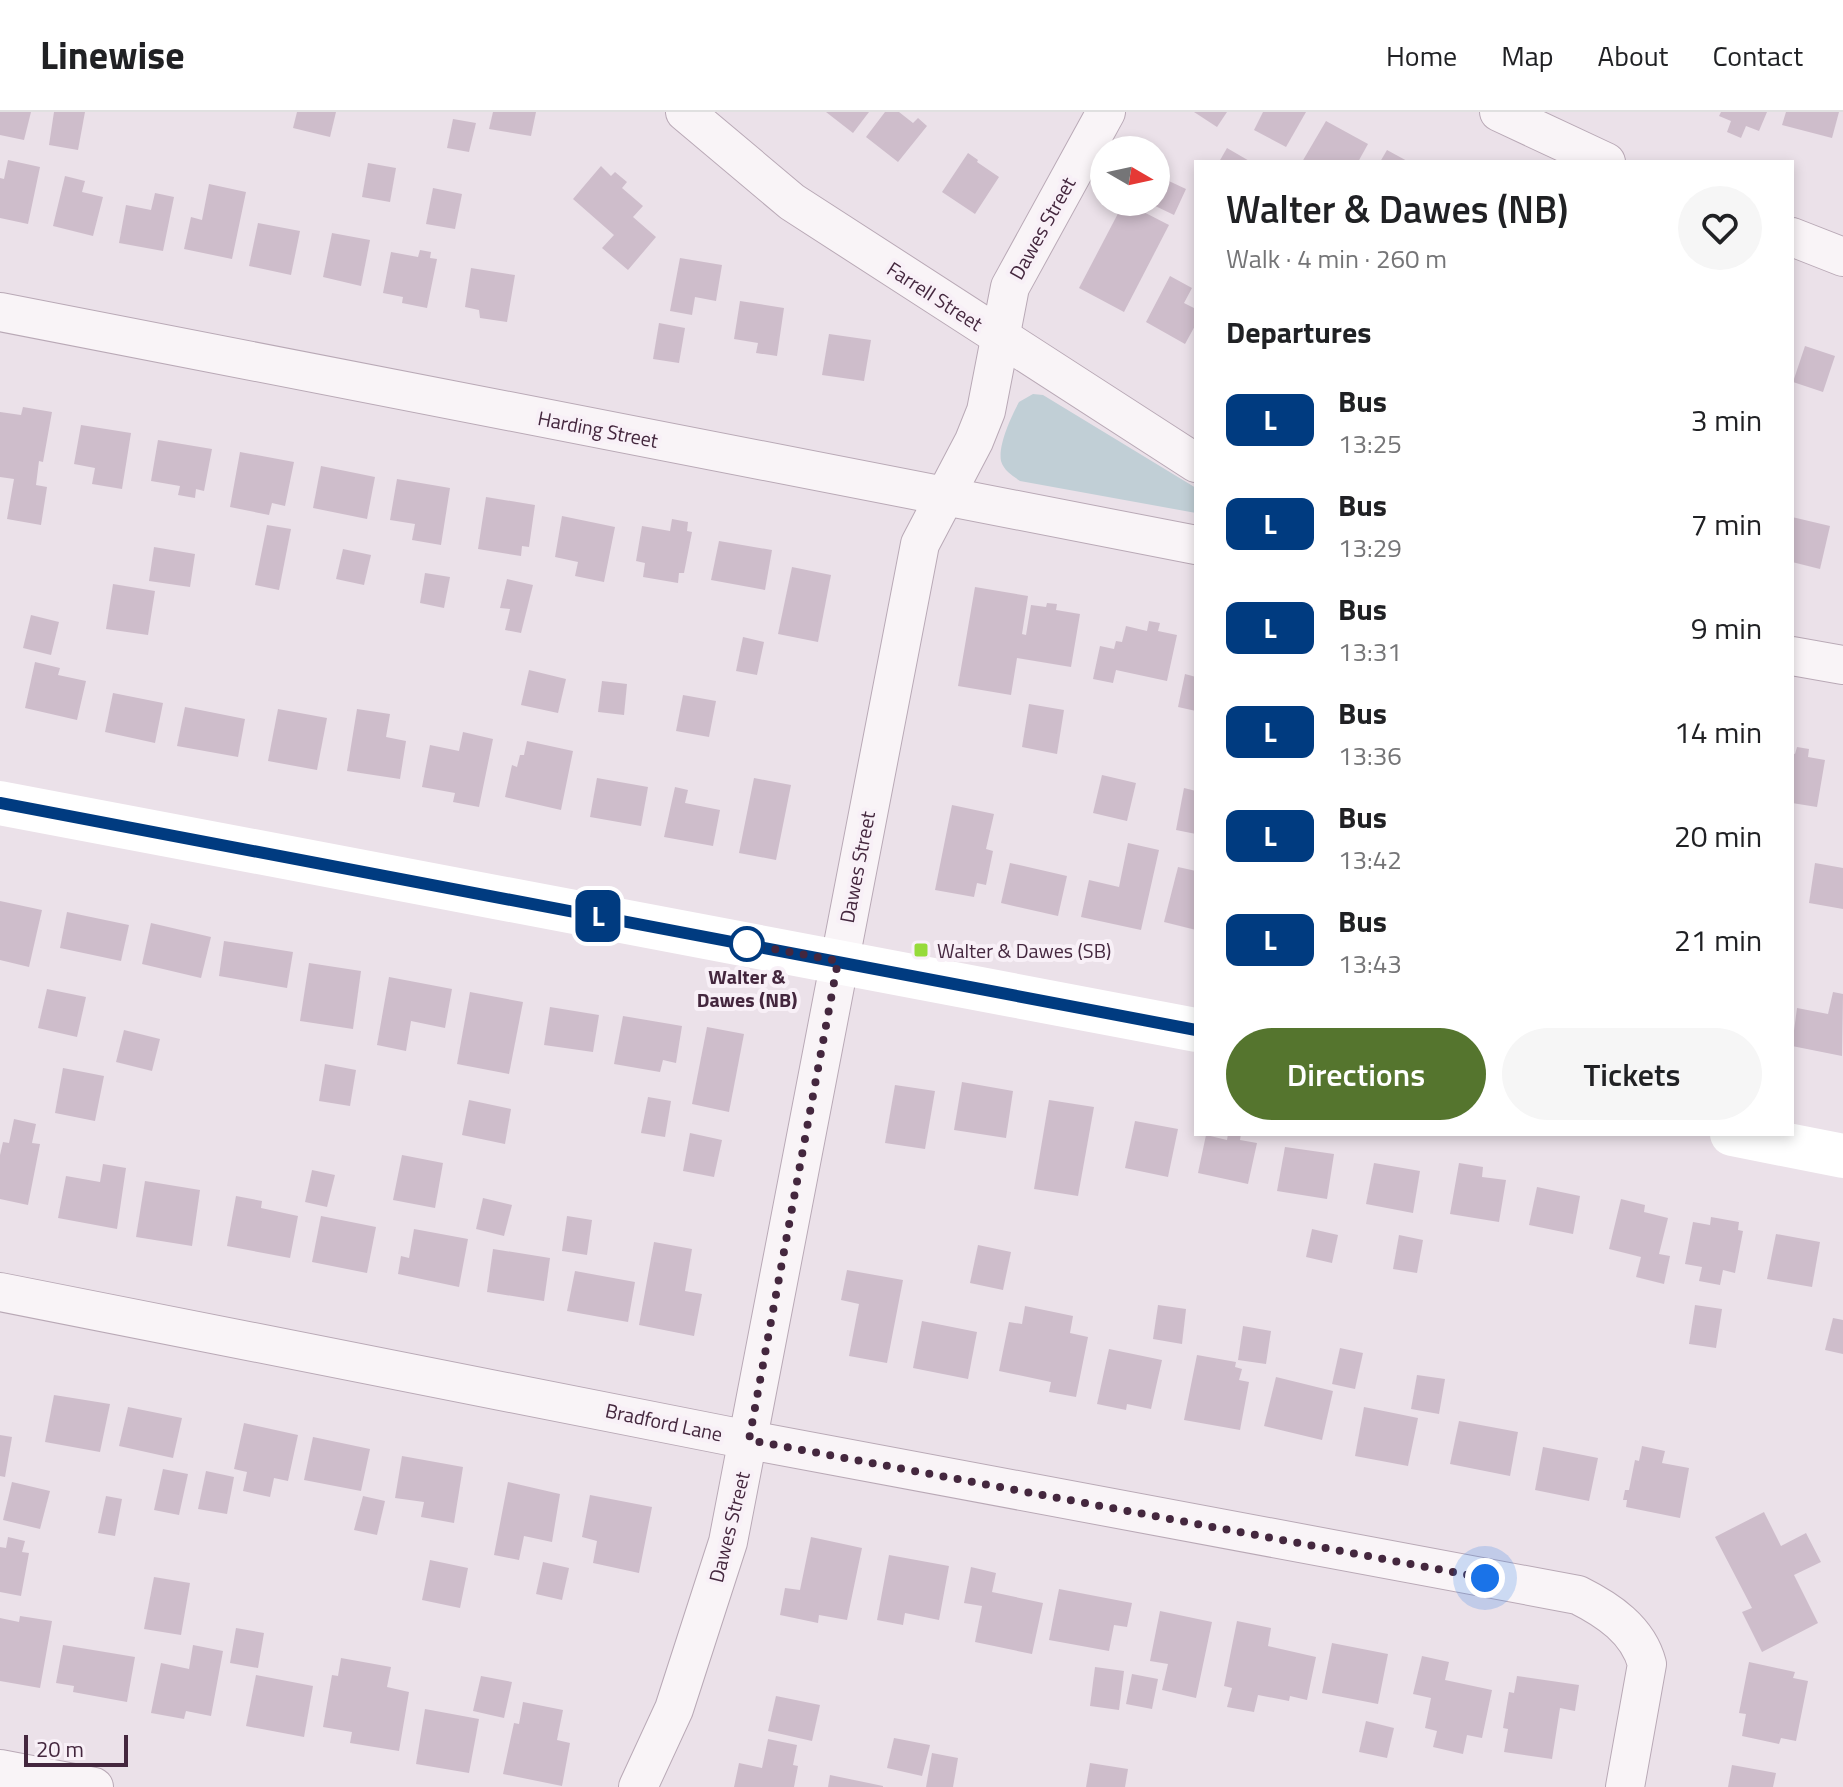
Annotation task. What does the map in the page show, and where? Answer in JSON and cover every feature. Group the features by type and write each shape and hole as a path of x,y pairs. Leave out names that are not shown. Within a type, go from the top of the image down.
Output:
{"street":[{"name":"Farrell Street","path":"685,112 792,202 1194,462"},
{"name":"Dawes Street","path":"638,1787 674,1709 728,1542 920,544 974,441 986,411 1010,287 1106,112"},
{"path":"1499,112 1602,160"},
{"path":"1794,238 1843,257"},
{"name":"Harding Street","path":"0,312 1194,545"},
{"path":"1794,656 1843,665"},
{"path":"0,803 1194,1030"},
{"path":"1742,1136 1843,1156"},
{"name":"Bradford Lane","path":"0,1292 749,1440 1578,1595 1617,1618 1632,1634 1647,1664 1625,1787"},
{"path":"0,1769 94,1787"}],"shaded area":[{"path":"1033,394 1043,395 1194,487 1194,513 1020,481 1006,470 1001,461 1003,439 1019,402"}],"building":[{"path":"0,112 31,112 24,140 0,135"},
{"path":"54,112 85,112 78,150 49,145"},
{"path":"297,112 336,112 330,137 293,128"},
{"path":"493,112 536,112 531,136 489,129"},
{"path":"826,112 869,112 853,133"},
{"path":"885,112 899,112 913,123 918,118 927,126 898,162 866,137"},
{"path":"1194,112 1227,112 1217,127"},
{"path":"1263,112 1306,112 1286,147 1254,130"},
{"path":"1721,112 1767,112 1759,131 1746,126 1741,138 1727,132 1731,121 1719,116"},
{"path":"1786,112 1839,112 1832,138 1782,125"},
{"path":"453,119 476,123 469,152 447,148"},
{"path":"1326,121 1368,144 1359,160 1303,160"},
{"path":"1227,148 1248,160 1220,160"},
{"path":"1387,150 1405,160 1381,160"},
{"path":"968,153 999,177 975,214 942,192"},
{"path":"8,160 40,167 28,224 0,218 0,178 4,179"},
{"path":"368,163 396,168 390,202 362,197"},
{"path":"601,166 611,176 615,172 627,182 622,188 643,206 633,217 656,237 628,270 602,248 614,235 573,199"},
{"path":"65,176 85,181 82,192 103,197 93,236 53,226"},
{"path":"1170,182 1186,189 1174,215 1170,213"},
{"path":"209,184 246,192 232,259 184,249 191,217 202,220"},
{"path":"433,188 462,194 455,229 426,224"},
{"path":"155,193 174,197 163,251 119,243 126,205 151,210"},
{"path":"1117,216 1151,216 1169,225 1124,312 1079,288"},
{"path":"258,223 300,231 291,275 249,266"},
{"path":"332,233 370,240 361,286 323,277"},
{"path":"420,250 431,252 430,258 437,259 427,308 402,303 403,297 383,293 391,252 418,257"},
{"path":"680,258 722,265 716,301 695,297 692,315 670,311"},
{"path":"471,268 515,275 507,322 480,318 479,310 465,307"},
{"path":"1170,276 1192,288 1184,303 1194,308 1194,328 1185,344 1146,322"},
{"path":"740,301 784,308 777,356 756,353 758,343 734,339"},
{"path":"659,323 685,328 679,363 653,359"},
{"path":"829,334 871,340 864,381 822,375"},
{"path":"1805,346 1835,356 1823,392 1794,382"},
{"path":"23,407 52,412 36,485 47,487 41,525 7,519 14,479 0,477 0,412 21,415"},
{"path":"81,425 131,433 122,489 92,484 95,468 74,464"},
{"path":"158,440 212,449 204,491 196,489 195,498 178,495 180,486 151,481"},
{"path":"240,452 294,462 285,506 272,503 269,515 230,507"},
{"path":"321,466 375,477 367,519 313,508"},
{"path":"397,479 450,488 441,545 412,540 415,524 390,520"},
{"path":"486,497 535,505 529,547 522,546 521,556 478,549"},
{"path":"562,516 615,527 604,582 575,576 578,562 555,557"},
{"path":"1794,517 1830,526 1820,569 1794,562"},
{"path":"672,519 688,522 687,531 692,532 684,573 679,573 678,583 643,577 645,563 636,561 642,526 670,531"},
{"path":"267,525 291,529 279,590 255,585"},
{"path":"719,541 772,550 765,590 711,580"},
{"path":"154,547 195,554 190,587 149,581"},
{"path":"343,549 371,555 364,585 336,579"},
{"path":"792,567 831,575 818,642 778,634"},
{"path":"425,573 450,577 444,608 420,603"},
{"path":"507,579 533,585 521,633 505,630 510,609 500,608"},
{"path":"113,584 155,591 148,635 106,629"},
{"path":"975,587 1028,596 1022,634 1026,635 1031,605 1046,607 1047,603 1057,604 1056,610 1080,614 1071,667 1017,658 1011,695 958,686"},
{"path":"31,615 59,622 51,655 23,648"},
{"path":"1149,621 1160,623 1158,631 1177,635 1167,681 1116,670 1113,683 1093,679 1100,646 1114,649 1116,641 1122,642 1126,626 1147,631"},
{"path":"743,637 764,642 757,675 736,671"},
{"path":"35,662 60,668 58,675 86,681 77,720 25,708"},
{"path":"529,670 566,679 558,713 521,705"},
{"path":"1185,674 1194,676 1194,711 1178,707"},
{"path":"602,681 627,684 624,715 598,712"},
{"path":"113,693 163,703 155,743 105,732"},
{"path":"683,695 716,701 709,737 676,731"},
{"path":"1029,704 1064,710 1057,754 1022,747"},
{"path":"185,707 245,719 238,757 177,746"},
{"path":"278,709 327,718 317,770 268,761"},
{"path":"357,709 390,714 386,737 406,741 400,779 347,771"},
{"path":"463,732 493,739 479,807 453,802 455,793 422,787 430,745 459,751"},
{"path":"527,741 573,751 561,810 505,797 512,765 517,767"},
{"path":"1797,747 1809,749 1808,757 1825,760 1817,807 1794,803"},
{"path":"1102,775 1136,783 1127,821 1093,813"},
{"path":"597,778 648,787 641,826 590,817"},
{"path":"754,778 791,785 776,860 739,853"},
{"path":"675,787 688,790 685,803 720,810 713,846 664,837"},
{"path":"1184,788 1194,790 1194,834 1176,830"},
{"path":"952,805 994,814 986,849 993,851 986,885 977,883 974,897 935,890"},
{"path":"1128,843 1159,850 1141,930 1081,917 1089,880 1119,887"},
{"path":"1010,863 1067,876 1058,916 1001,903"},
{"path":"1815,863 1843,868 1843,909 1809,903"},
{"path":"1178,867 1194,871 1194,930 1164,922"},
{"path":"0,901 42,910 29,967 0,960"},
{"path":"67,912 129,925 121,961 60,948"},
{"path":"151,923 211,937 201,978 142,964"},
{"path":"224,941 293,952 287,988 219,976"},
{"path":"309,963 361,971 353,1029 300,1021"},
{"path":"389,977 452,989 445,1028 411,1021 406,1051 377,1045"},
{"path":"47,989 86,997 77,1037 38,1028"},
{"path":"470,992 523,1002 509,1074 457,1064"},
{"path":"1833,992 1843,994 1842,1056 1794,1046 1797,1008 1828,1014"},
{"path":"550,1007 599,1015 593,1052 544,1045"},
{"path":"623,1016 682,1026 676,1063 663,1060 660,1072 614,1064"},
{"path":"707,1027 744,1034 729,1112 692,1104"},
{"path":"124,1030 160,1039 152,1071 116,1062"},
{"path":"325,1064 356,1070 350,1106 319,1101"},
{"path":"63,1068 104,1076 95,1121 55,1113"},
{"path":"962,1082 1013,1091 1006,1138 954,1130"},
{"path":"895,1085 935,1091 925,1149 885,1143"},
{"path":"648,1097 671,1101 665,1137 641,1133"},
{"path":"469,1100 511,1109 505,1144 462,1135"},
{"path":"1049,1100 1094,1107 1078,1196 1034,1189"},
{"path":"14,1119 36,1124 32,1143 40,1144 28,1205 0,1199 0,1155 3,1142 9,1143"},
{"path":"1135,1121 1178,1129 1168,1177 1125,1168"},
{"path":"690,1133 722,1140 714,1177 683,1171"},
{"path":"1206,1136 1227,1140 1228,1136 1241,1136 1240,1140 1257,1143 1248,1184 1198,1173"},
{"path":"1285,1147 1334,1154 1327,1199 1277,1191"},
{"path":"402,1155 443,1163 435,1208 393,1200"},
{"path":"1374,1163 1420,1171 1413,1213 1366,1204"},
{"path":"1459,1163 1483,1167 1482,1177 1506,1180 1499,1222 1450,1214"},
{"path":"103,1164 126,1168 117,1229 58,1218 66,1176 100,1182"},
{"path":"312,1170 335,1175 327,1207 305,1202"},
{"path":"145,1181 200,1190 192,1246 136,1237"},
{"path":"1537,1187 1580,1196 1573,1234 1529,1225"},
{"path":"236,1196 262,1201 261,1208 298,1216 290,1258 227,1246"},
{"path":"483,1198 512,1205 504,1236 476,1229"},
{"path":"1621,1199 1645,1205 1644,1212 1668,1218 1659,1254 1670,1256 1664,1284 1636,1277 1641,1257 1609,1249"},
{"path":"321,1216 376,1227 367,1273 312,1262"},
{"path":"567,1216 592,1220 587,1255 562,1251"},
{"path":"1711,1217 1739,1222 1738,1230 1743,1231 1735,1273 1723,1270 1720,1285 1699,1281 1702,1267 1685,1264 1693,1222 1710,1225"},
{"path":"414,1229 468,1239 459,1287 398,1274 401,1256 409,1258"},
{"path":"1312,1229 1338,1235 1332,1263 1306,1257"},
{"path":"1776,1234 1820,1242 1812,1287 1767,1279"},
{"path":"1399,1235 1423,1240 1417,1273 1393,1269"},
{"path":"654,1242 692,1249 685,1291 702,1294 694,1336 639,1325"},
{"path":"978,1245 1011,1252 1003,1290 970,1283"},
{"path":"493,1249 550,1258 544,1301 487,1292"},
{"path":"847,1270 903,1280 887,1363 849,1356 859,1304 841,1300"},
{"path":"575,1271 635,1282 628,1322 567,1311"},
{"path":"1158,1305 1186,1309 1182,1344 1153,1339"},
{"path":"1695,1305 1722,1309 1716,1348 1689,1344"},
{"path":"1025,1306 1073,1316 1070,1333 1088,1337 1076,1397 1049,1392 1051,1382 999,1371 1009,1322 1022,1324"},
{"path":"1833,1318 1843,1320 1843,1354 1825,1350"},
{"path":"922,1321 977,1332 968,1379 913,1368"},
{"path":"1243,1326 1271,1331 1266,1364 1238,1360"},
{"path":"1340,1348 1363,1353 1355,1389 1332,1384"},
{"path":"1109,1349 1162,1360 1151,1409 1127,1404 1126,1410 1097,1404"},
{"path":"1197,1355 1236,1362 1235,1367 1242,1369 1239,1380 1249,1382 1240,1430 1184,1420"},
{"path":"1417,1375 1445,1379 1439,1414 1411,1409"},
{"path":"1276,1377 1333,1391 1322,1440 1264,1426"},
{"path":"54,1395 110,1404 100,1452 45,1442"},
{"path":"128,1407 182,1418 173,1458 119,1446"},
{"path":"1364,1407 1418,1418 1408,1466 1355,1456"},
{"path":"1459,1421 1518,1432 1510,1476 1450,1464"},
{"path":"244,1423 298,1435 288,1481 274,1478 270,1497 243,1491 247,1472 234,1469"},
{"path":"0,1435 12,1437 5,1477 0,1476"},
{"path":"313,1437 370,1449 361,1491 304,1480"},
{"path":"1642,1446 1665,1451 1662,1463 1689,1468 1680,1518 1626,1507 1627,1500 1623,1500 1625,1490 1629,1490 1635,1460 1639,1461"},
{"path":"1543,1447 1598,1458 1589,1501 1535,1490"},
{"path":"402,1456 463,1467 454,1523 421,1517 424,1502 395,1498"},
{"path":"163,1469 188,1474 179,1515 154,1510"},
{"path":"206,1471 234,1477 227,1514 198,1509"},
{"path":"12,1482 50,1491 40,1529 3,1520"},
{"path":"508,1482 560,1494 552,1542 524,1536 519,1560 494,1555"},
{"path":"590,1495 652,1507 639,1573 593,1563 597,1541 582,1537"},
{"path":"106,1496 122,1499 115,1536 98,1533"},
{"path":"363,1496 385,1501 377,1535 354,1530"},
{"path":"1764,1512 1781,1546 1806,1533 1821,1562 1794,1575 1818,1623 1762,1652 1742,1612 1752,1608 1715,1537"},
{"path":"8,1537 25,1541 22,1552 29,1553 21,1596 0,1592 0,1547 6,1548"},
{"path":"811,1537 862,1548 847,1620 819,1615 818,1623 780,1615 785,1588 800,1590"},
{"path":"889,1555 949,1566 939,1620 905,1613 903,1625 877,1620"},
{"path":"430,1560 468,1568 460,1608 422,1600"},
{"path":"543,1562 569,1568 562,1600 536,1594"},
{"path":"971,1567 996,1573 992,1592 1043,1603 1032,1654 975,1642 982,1606 964,1603"},
{"path":"154,1577 190,1583 181,1635 144,1629"},
{"path":"1059,1589 1132,1603 1127,1627 1114,1625 1109,1651 1049,1640"},
{"path":"1160,1611 1212,1622 1196,1698 1162,1690 1168,1664 1150,1661"},
{"path":"20,1616 52,1621 40,1688 0,1681 0,1618 19,1622"},
{"path":"1237,1621 1271,1628 1268,1646 1316,1657 1307,1700 1290,1696 1289,1701 1258,1695 1254,1712 1227,1707 1232,1688 1224,1686"},
{"path":"236,1628 264,1633 258,1668 230,1663"},
{"path":"1332,1643 1388,1654 1378,1704 1322,1693"},
{"path":"63,1645 135,1657 127,1702 73,1692 74,1686 56,1683"},
{"path":"193,1645 223,1651 211,1716 186,1711 184,1719 151,1713 161,1663 189,1669"},
{"path":"1422,1656 1449,1662 1445,1680 1492,1690 1482,1738 1467,1735 1463,1754 1433,1747 1437,1731 1425,1728 1431,1698 1413,1694"},
{"path":"341,1658 391,1667 387,1687 409,1692 399,1751 350,1743 352,1732 323,1727 332,1675 338,1676"},
{"path":"1749,1662 1795,1672 1793,1678 1808,1681 1796,1741 1781,1738 1779,1744 1742,1736 1746,1714 1739,1713"},
{"path":"1095,1667 1124,1671 1119,1710 1090,1706"},
{"path":"1132,1674 1158,1679 1152,1709 1126,1704"},
{"path":"256,1675 313,1686 304,1737 246,1726"},
{"path":"481,1676 512,1682 504,1718 473,1711"},
{"path":"1517,1676 1579,1685 1575,1711 1560,1708 1552,1759 1504,1752 1508,1729 1503,1728 1509,1692 1514,1693"},
{"path":"776,1696 820,1705 812,1741 768,1731"},
{"path":"523,1702 563,1710 557,1740 570,1743 562,1786 503,1774 514,1723 519,1724"},
{"path":"425,1709 479,1719 469,1773 416,1764"},
{"path":"1366,1721 1394,1728 1387,1758 1359,1752"},
{"path":"894,1738 930,1745 922,1776 887,1768"},
{"path":"768,1739 797,1745 793,1765 798,1766 794,1787 734,1787 739,1763 762,1768"},
{"path":"932,1753 958,1758 953,1787 926,1787"},
{"path":"1090,1763 1128,1769 1125,1787 1086,1787"},
{"path":"1732,1765 1776,1773 1773,1787 1728,1787"},
{"path":"830,1775 883,1786 883,1787 828,1787"}],"bus line":[{"name":"L","path":"0,803 1194,1030"}],"place":[{"name":"Walter & Dawes (NB)","path":"747,944"},
{"name":"Walter & Dawes (SB)","path":"921,950"}],"route":[{"path":"747,944 838,961 749,1440 1485,1578"}]}
